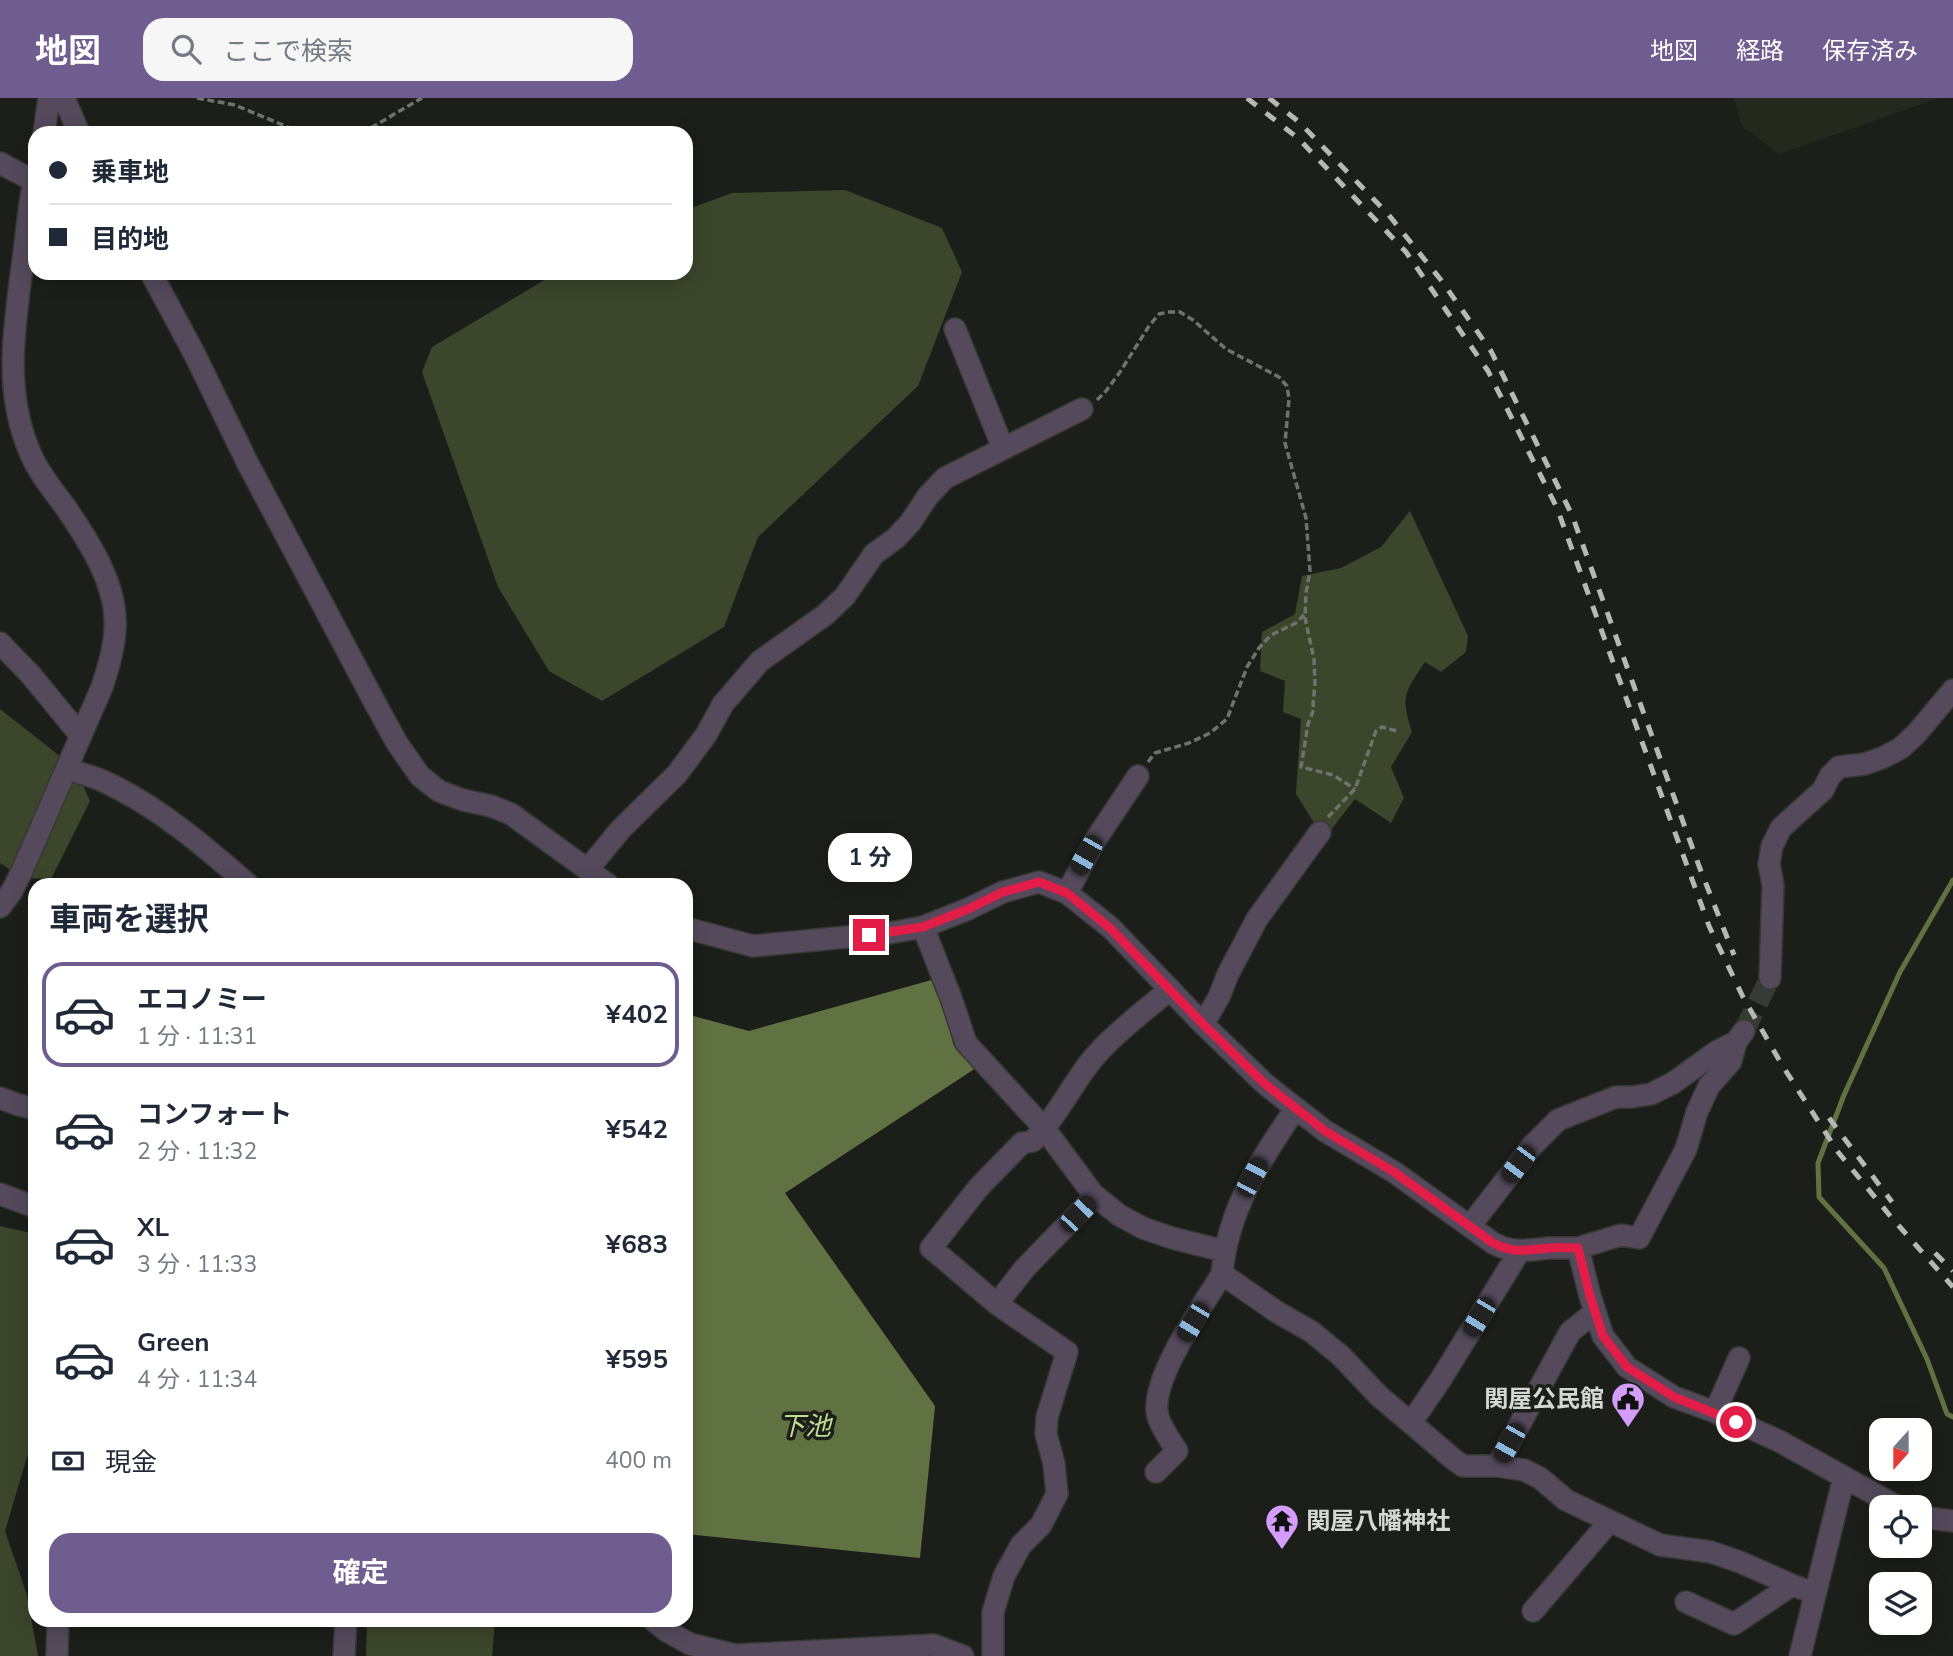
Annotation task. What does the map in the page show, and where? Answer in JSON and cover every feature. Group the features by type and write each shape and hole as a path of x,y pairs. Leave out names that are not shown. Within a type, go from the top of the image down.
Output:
{"street":[{"path":"48,126 63,100"},
{"path":"63,100 76,126"},
{"path":"0,163 28,175"},
{"path":"0,907 23,871 81,736 110,664 115,629 110,591 96,555 29,450 20,420 12,380 13,340 28,224"},
{"path":"155,280 247,462 375,703 397,743 420,776 439,790 511,814 600,878"},
{"path":"955,329 1003,448"},
{"path":"588,869 621,829 677,774 706,735 723,704 761,661 825,615 845,596 874,554 896,538 945,478 1082,409"},
{"path":"0,643 30,674 81,736"},
{"path":"1770,978 1773,885 1769,864 1772,846 1781,828 1823,790 1830,776 1839,767 1865,764 1901,748 1953,690"},
{"path":"67,769 101,780 135,797 178,827 240,878"},
{"path":"1067,893 1096,839 1138,776"},
{"path":"1203,1024 1257,919 1320,832"},
{"path":"693,930 753,946 889,933 923,927 1003,892 1039,882 1067,893 1111,929 1265,1084 1325,1131 1394,1172 1470,1226 1505,1250 1519,1252 1578,1248 1621,1235 1639,1238 1686,1149 1697,1112 1709,1086 1731,1061 1740,1036 1673,1083 1651,1094 1616,1097 1558,1120 1532,1146 1470,1226"},
{"path":"923,927 966,1043 1044,1128 1096,1196 1119,1215 1143,1228 1224,1251"},
{"path":"993,1656 993,1612 1004,1576 1021,1545 1041,1525 1057,1494 1055,1464 1046,1434 1046,1417 1067,1352 997,1304 931,1248 979,1187 1022,1143 1033,1141 1057,1113 1079,1076 1098,1052 1170,989"},
{"path":"0,1098 28,1107"},
{"path":"1156,1472 1177,1451 1157,1415 1159,1395 1167,1368 1222,1274 1224,1251 1244,1192 1296,1108"},
{"path":"0,1194 28,1204"},
{"path":"997,1304 1025,1268 1096,1196"},
{"path":"1578,1248 1603,1336 1627,1367 1674,1397 1779,1441 1876,1495"},
{"path":"1411,1423 1519,1252"},
{"path":"1222,1274 1277,1312 1312,1332 1380,1396 1463,1466 1497,1466 1524,1470 1540,1478 1566,1500 1660,1545 1711,1552 1816,1594"},
{"path":"1497,1466 1570,1332 1595,1312"},
{"path":"1715,1412 1740,1358"},
{"path":"1800,1656 1844,1477"},
{"path":"1932,1518 1953,1521"},
{"path":"1534,1611 1609,1521"},
{"path":"1686,1602 1734,1624 1792,1585"},
{"path":"57,1656 58,1627"},
{"path":"344,1656 345,1627"},
{"path":"661,1627 690,1650 735,1655 934,1645 963,1656"}],"path":[{"path":"197,98 235,105 285,126"},
{"path":"374,126 422,98"},
{"path":"1082,409 1087,410 1106,391 1159,314 1169,312 1180,312 1193,320 1226,349 1279,377 1287,386 1289,399 1285,443 1306,518 1310,571 1305,614 1314,659 1315,684 1314,709 1308,723 1301,767 1333,775 1355,789"},
{"path":"1138,776 1155,753 1189,743 1210,733 1227,719 1247,667 1259,648 1271,635 1296,623 1305,614"},
{"path":"1320,832 1328,817 1355,789 1376,731 1382,727 1397,731"}],"shaded area":[{"path":"1734,98 1939,98 1779,154 1742,126"},
{"path":"845,190 942,228 962,272 918,386 758,537 724,627 602,701 549,671 498,587 422,372 432,347 544,280 693,280 693,207 732,193"},
{"path":"1410,511 1468,636 1466,652 1441,672 1425,662 1409,688 1406,710 1412,732 1391,767 1404,798 1391,823 1355,799 1324,839 1296,794 1301,719 1283,712 1285,681 1260,671 1262,632 1295,614 1302,576 1341,568 1381,547"},
{"path":"0,709 75,768 90,801 52,878 23,878 0,863"},
{"path":"0,1226 28,1232 28,1454 5,1531 27,1595 28,1627 33,1627 38,1656 0,1656"},
{"path":"367,1627 494,1627 492,1656 366,1656"}],"water":[{"name":"下池","path":"935,979 954,1046 976,1068 785,1193 935,1406 920,1558 693,1535 693,1016 749,1031"}],"waterway":[{"path":"1953,880 1900,972 1844,1095 1818,1163 1819,1197 1884,1268 1927,1359 1947,1414 1953,1417"}],"tunnel":[{"path":"1744,1031 1770,978"}],"railway":[{"path":"1247,98 1299,139 1406,252 1488,371 1557,508 1709,926 1743,997 1782,1065 1838,1152 1953,1287"},
{"path":"1269,98 1299,122 1388,214 1441,280 1491,351 1572,515 1734,955"},
{"path":"1829,1118 1892,1202"},
{"path":"1935,1253 1953,1271"}],"place":[{"name":"関屋公民館","path":"1628,1429"},
{"name":"関屋八幡神社","path":"1282,1551"}],"route":[{"path":"869,935 923,927 1003,892 1039,882 1067,893 1111,929 1265,1084 1325,1131 1394,1172 1505,1250 1519,1252 1578,1248 1603,1336 1627,1367 1674,1397 1736,1422"}]}
